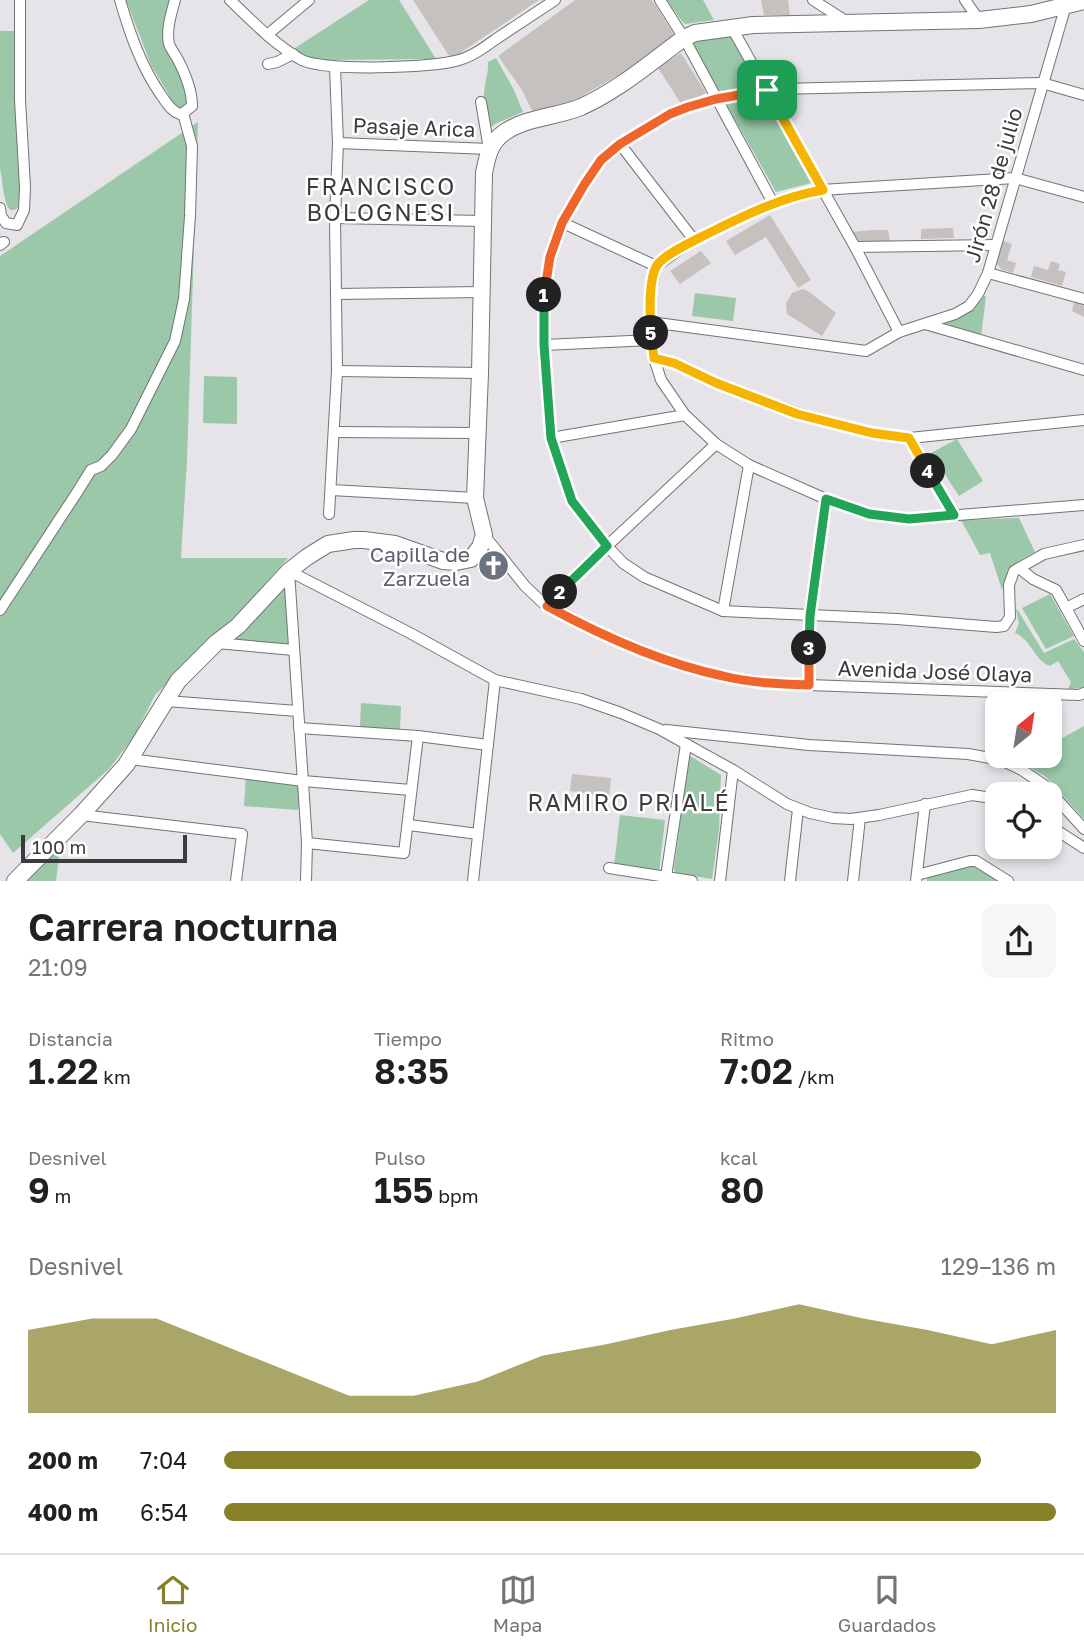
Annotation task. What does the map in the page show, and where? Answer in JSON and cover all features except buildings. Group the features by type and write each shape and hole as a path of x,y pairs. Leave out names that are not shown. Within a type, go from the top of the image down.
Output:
{"street":[{"path":"0,208 6,223 17,225 24,210 20,0"},
{"path":"120,0 142,64 171,108 175,112 183,113 192,106 192,94 170,47 168,32 175,0"},
{"path":"230,0 267,35 300,60 335,66 392,67 460,60 476,53 555,0"},
{"path":"267,35 309,0"},
{"path":"660,0 684,38 773,203"},
{"path":"813,0 849,23"},
{"path":"965,0 979,20"},
{"path":"489,149 505,132 518,125 578,108 594,100 695,33 753,25 979,20 1031,14 1065,3 1084,1"},
{"name":"Jirón 28 de julio","path":"650,322 866,351 899,332 955,314 969,306 988,273 1065,3"},
{"path":"732,28 855,247 899,332"},
{"path":"268,64 293,54"},
{"path":"329,514 337,371 335,218 338,143 335,66"},
{"path":"1084,95 1042,83 767,90 688,107 670,114 620,144 601,160 562,223 550,257 544,290 544,345 551,438 572,501 623,563 644,577 723,611 1004,626 1010,617 1008,591 1014,571 1044,554 1084,545"},
{"path":"15,881 81,815 130,759 178,681 216,643 238,626 289,571 318,549 328,544 354,540 382,541 443,561 456,562 471,559 480,547 484,535 475,498 482,221 484,173 489,149 481,102"},
{"path":"0,610 91,470 101,466 112,455 131,429 175,341 184,299 190,216 192,146 183,113"},
{"name":"Pasaje Arica","path":"338,143 489,149"},
{"path":"620,144 695,240"},
{"path":"1084,197 1015,178 823,190 773,203 695,240 668,256 656,266 650,294 654,358 661,380 685,415 716,444 749,465 826,499 869,514 909,519 1084,505"},
{"path":"335,218 482,221"},
{"path":"562,223 656,266"},
{"path":"855,247 995,245"},
{"path":"988,273 1084,299"},
{"path":"336,293 482,292"},
{"path":"923,323 1084,370"},
{"path":"544,345 652,340"},
{"path":"654,358 674,363 716,383 797,414 872,433 909,438 1084,420"},
{"path":"337,371 480,373"},
{"path":"551,438 685,415"},
{"path":"334,432 477,433"},
{"path":"909,438 954,515"},
{"path":"547,606 716,444"},
{"path":"723,611 749,465"},
{"path":"331,490 475,498"},
{"path":"809,685 810,616 826,499"},
{"name":"Avenida José Olaya","path":"484,535 525,586 547,606 603,634 681,666 725,677 762,682 1079,695 1084,693"},
{"path":"1019,568 1033,579 1056,590 1084,641"},
{"path":"289,571 307,843 306,881"},
{"path":"289,571 495,680 581,699 621,712 659,729 798,809 833,818 860,818 972,796 985,798"},
{"path":"1066,608 1084,599"},
{"path":"216,643 294,650"},
{"path":"473,881 495,680"},
{"path":"166,701 298,711"},
{"path":"299,728 418,736 488,746"},
{"path":"659,729 809,745 968,754 1001,760 1044,785 1084,828"},
{"path":"307,843 404,853 418,736"},
{"path":"666,877 686,744"},
{"path":"130,759 303,781 411,790"},
{"path":"720,881 733,770"},
{"path":"925,804 917,878 976,861 1008,881"},
{"path":"790,881 798,809"},
{"path":"81,815 242,834 236,881"},
{"path":"853,881 860,818"},
{"path":"409,825 478,834"},
{"path":"1062,833 1084,848"},
{"path":"609,869 692,881"}],"green space":[{"path":"126,0 171,0 165,47 190,101 184,111 177,108 151,65"},
{"path":"369,0 399,0 436,59 324,60 307,58 297,52 295,48"},
{"path":"667,0 703,0 714,20 685,24"},
{"path":"0,31 14,31 21,194 19,207 14,210 10,210 6,202 0,169"},
{"path":"733,36 762,87 717,94 691,42"},
{"path":"496,58 523,112 495,124 486,131 484,102 488,62"},
{"path":"766,95 815,182 776,192 725,102"},
{"path":"198,122 187,460 181,558 288,558 235,618 155,695 135,735 109,769 13,853 0,834 0,256"},
{"path":"695,293 736,298 733,321 692,316"},
{"path":"982,296 986,296 980,345 925,330 971,306"},
{"path":"204,376 237,377 237,424 203,423"},
{"path":"957,439 983,481 959,496 931,453"},
{"path":"1019,518 1035,552 1014,567 1002,590 990,553 980,555 961,520"},
{"path":"289,571 294,650 216,643"},
{"path":"1050,594 1074,636 1046,649 1022,608"},
{"path":"1017,609 1044,653 1074,639 1084,652 1084,688 1068,689 1071,682 1058,661 1050,666 1045,663 1025,640 1015,633 1019,623"},
{"path":"361,703 401,706 400,730 360,727"},
{"path":"1084,726 1084,819 1062,795 1062,782 1051,782 1031,768 1062,768 1062,738"},
{"path":"687,754 721,775 719,830 712,879 675,873 674,868"},
{"path":"246,776 303,781 298,810 244,806"},
{"path":"620,815 665,820 659,872 614,866"},
{"path":"61,841 56,881 22,881"},
{"path":"978,865 1003,881 927,881 928,874"}],"place":[{"name":"Capilla de Zarzuela","path":"493,566"}],"district":[{"name":"FRANCISCO BOLOGNESI","path":"381,199"},
{"name":"RAMIRO PRIALÉ","path":"629,802"}],"route":[{"path":"767,90 823,190 773,203 744,216 695,240 656,266 650,294 654,358 674,363 716,383 797,414 872,433 909,438 954,515 909,519 869,514 826,499 810,616 809,685 725,677 681,666 603,634 547,606 607,546 572,501 551,438 543,324 544,290 550,257 562,223 601,160 620,144 670,114 688,107 738,94 767,90"}]}
